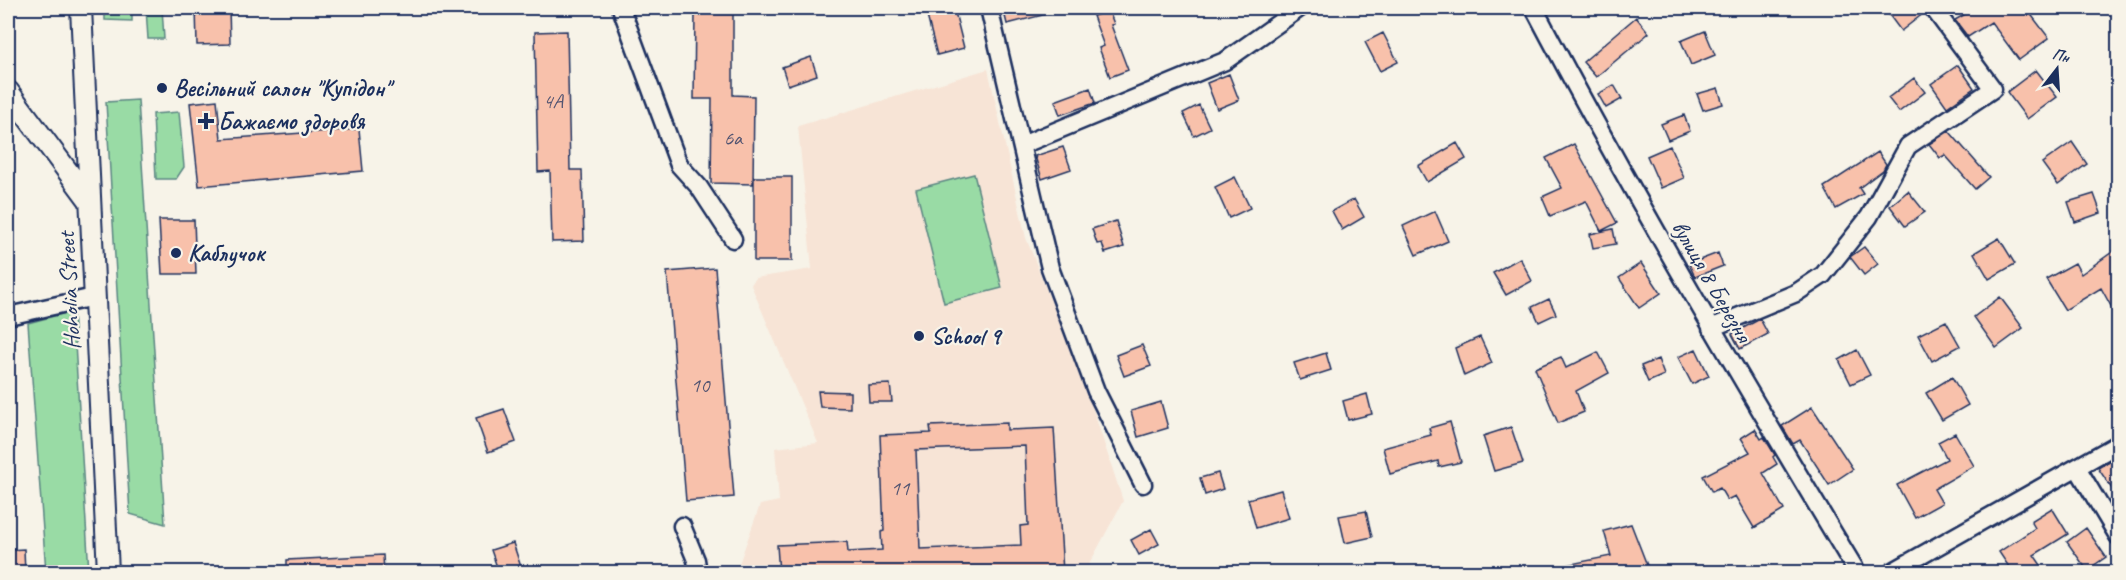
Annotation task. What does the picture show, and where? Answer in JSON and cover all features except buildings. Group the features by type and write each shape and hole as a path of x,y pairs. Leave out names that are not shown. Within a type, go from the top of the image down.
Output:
{"street":[{"name":"Hoholia Street","path":"81,8 108,573"},
{"path":"621,8 679,165 699,187 733,239"},
{"path":"989,8 1054,279 1096,391 1143,484"},
{"path":"1022,145 1225,61 1300,8"},
{"name":"вулиця 8 Березня","path":"1534,8 1603,138 1711,328 1857,573"},
{"path":"1711,328 1796,293 1823,275 1869,217 1908,146 1993,89 1933,8"},
{"path":"8,91 89,200"},
{"path":"8,316 94,297"},
{"path":"1892,573 2078,469 2118,444"},
{"path":"2078,469 2118,536"},
{"path":"682,526 696,560 698,573"}],"shaded area":[{"name":"School 9","path":"988,69 1026,238 1088,394 1123,501 1085,572 736,572 760,505 779,501 775,448 818,443 751,285 755,278 812,269 798,126"}],"green space":[{"path":"105,8 132,8 132,21 105,20"},
{"path":"146,8 162,8 164,39 148,39"},
{"path":"138,100 165,524 130,514 106,102"},
{"path":"179,112 184,167 176,179 156,179 153,114"},
{"path":"974,174 1002,288 944,303 916,189"},
{"path":"73,311 89,572 46,572 28,323"}],"place":[{"name":"Весільний салон \"Купідон\"","path":"162,88"},
{"name":"Бажаємо здоровя","path":"206,121"},
{"name":"Каблучок","path":"176,253"},
{"name":"School 9","path":"919,336"}]}
